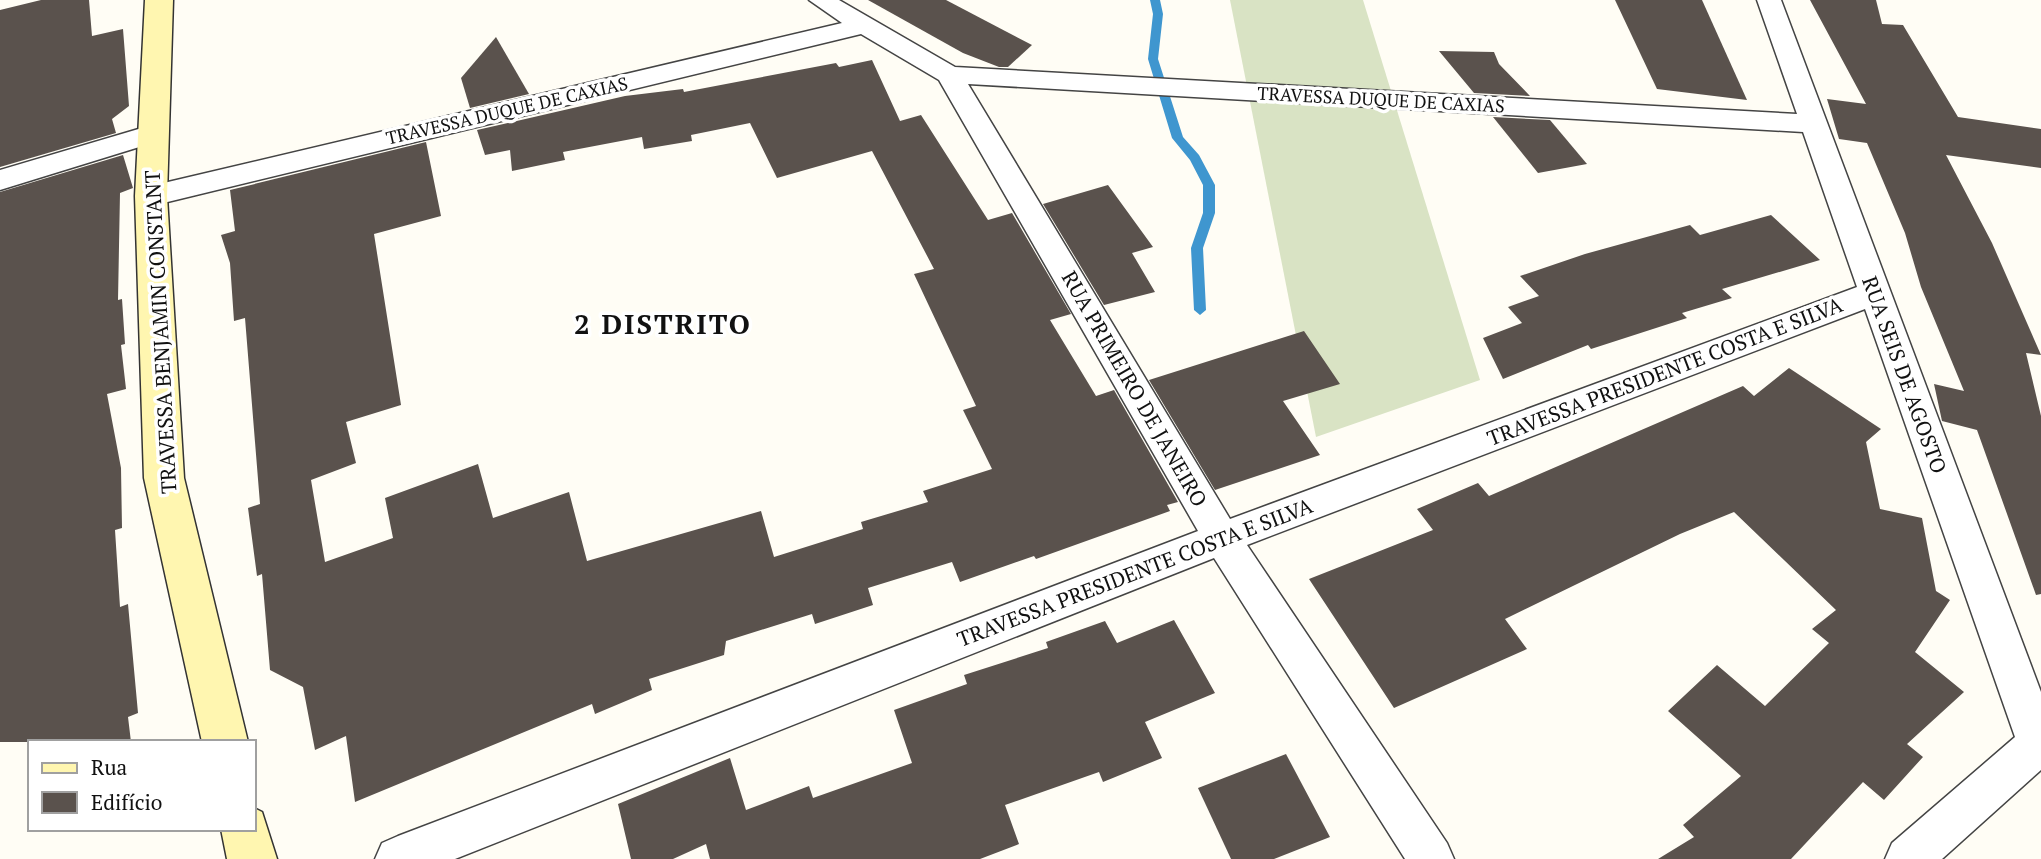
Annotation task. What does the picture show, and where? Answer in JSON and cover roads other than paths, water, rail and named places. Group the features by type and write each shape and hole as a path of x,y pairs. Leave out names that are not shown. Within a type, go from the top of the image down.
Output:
{"main road":[{"name":"TRAVESSA BENJAMIN CONSTANT","path":"159,0 151,196 164,478 225,740"},
{"path":"245,831 252,859"}],"street":[{"path":"821,0 950,75"},
{"name":"RUA SEIS DE AGOSTO","path":"1769,0 2040,746"},
{"name":"TRAVESSA DUQUE DE CAXIAS","path":"151,196 862,26"},
{"name":"TRAVESSA DUQUE DE CAXIAS","path":"950,75 1813,124"},
{"name":"RUA PRIMEIRO DE JANEIRO","path":"950,75 1222,538 1431,859"},
{"path":"0,180 152,134"},
{"name":"TRAVESSA PRESIDENTE COSTA E SILVA","path":"398,859 1222,538 1874,293"},
{"path":"1908,859 2040,746"}],"waterway":[{"path":"1155,0 1158,14 1153,59 1178,138 1195,158 1209,185 1209,213 1197,248 1200,310"}],"district":[{"name":"2 DISTRITO","path":"663,324"}]}
